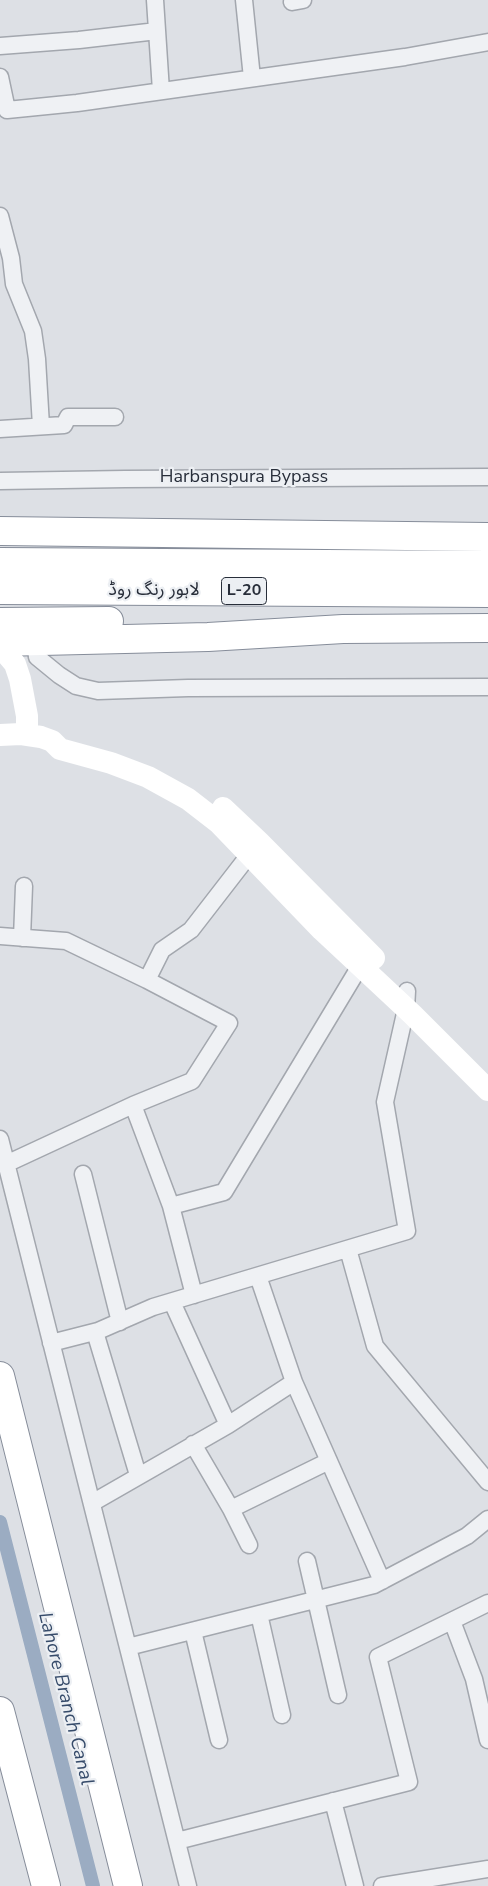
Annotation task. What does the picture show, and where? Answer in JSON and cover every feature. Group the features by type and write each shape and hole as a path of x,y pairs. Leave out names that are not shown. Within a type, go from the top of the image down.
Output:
{"highway":[{"path":"0,531 488,537"},
{"name":"لاہور رنگ روڈ","path":"0,562 488,565"},
{"name":"لاہور رنگ روڈ","path":"0,590 488,594"},
{"path":"0,622 214,620 343,629"},
{"path":"0,644 208,637 343,629 488,628"},
{"path":"0,1376 128,1886"},
{"path":"0,1711 46,1886"}],"main road":[{"path":"0,644 15,664 27,716 27,735"},
{"path":"0,735 27,735 52,741 63,737 118,751 153,765 194,788 228,811 254,849 363,958 407,1000 488,1070"},
{"path":"407,1000 488,1090"}],"street":[{"path":"155,0 161,91"},
{"path":"244,0 252,78"},
{"path":"0,46 79,40 157,30"},
{"path":"0,77 3,110 77,103 405,57 488,42"},
{"path":"0,216 11,258 14,284 32,331 41,426"},
{"path":"0,428 64,425 68,418 115,417"},
{"name":"Harbanspura Bypass","path":"0,481 125,478 488,477"},
{"path":"35,642 37,656 52,670 76,686 98,691 198,688 488,687"},
{"path":"147,980 162,950 191,930 254,849"},
{"path":"22,938 24,886"},
{"path":"0,936 66,941 147,980 229,1023 192,1081 133,1105 6,1164"},
{"path":"171,1206 224,1192 363,958"},
{"path":"51,1342 95,1332 153,1307 407,1231 385,1102 407,1000"},
{"path":"133,1105 171,1206 194,1295"},
{"path":"0,1139 188,1886"},
{"path":"82,1174 120,1322"},
{"path":"348,1249 375,1346 488,1482"},
{"path":"258,1276 294,1382 382,1581"},
{"path":"172,1302 228,1425"},
{"path":"95,1332 138,1475"},
{"path":"92,1503 228,1425 294,1382"},
{"path":"193,1444 231,1509 249,1545"},
{"path":"231,1509 329,1461"},
{"path":"128,1647 374,1585 467,1536 488,1519"},
{"path":"307,1561 338,1695"},
{"path":"177,1841 409,1782 378,1657 488,1604"},
{"path":"259,1614 282,1715"},
{"path":"452,1621 474,1679 488,1740"},
{"path":"193,1631 219,1740"},
{"path":"333,1801 355,1886"},
{"path":"382,1886 488,1869"}],"waterway":[{"name":"Lahore Branch Canal","path":"0,1522 93,1886"}]}
